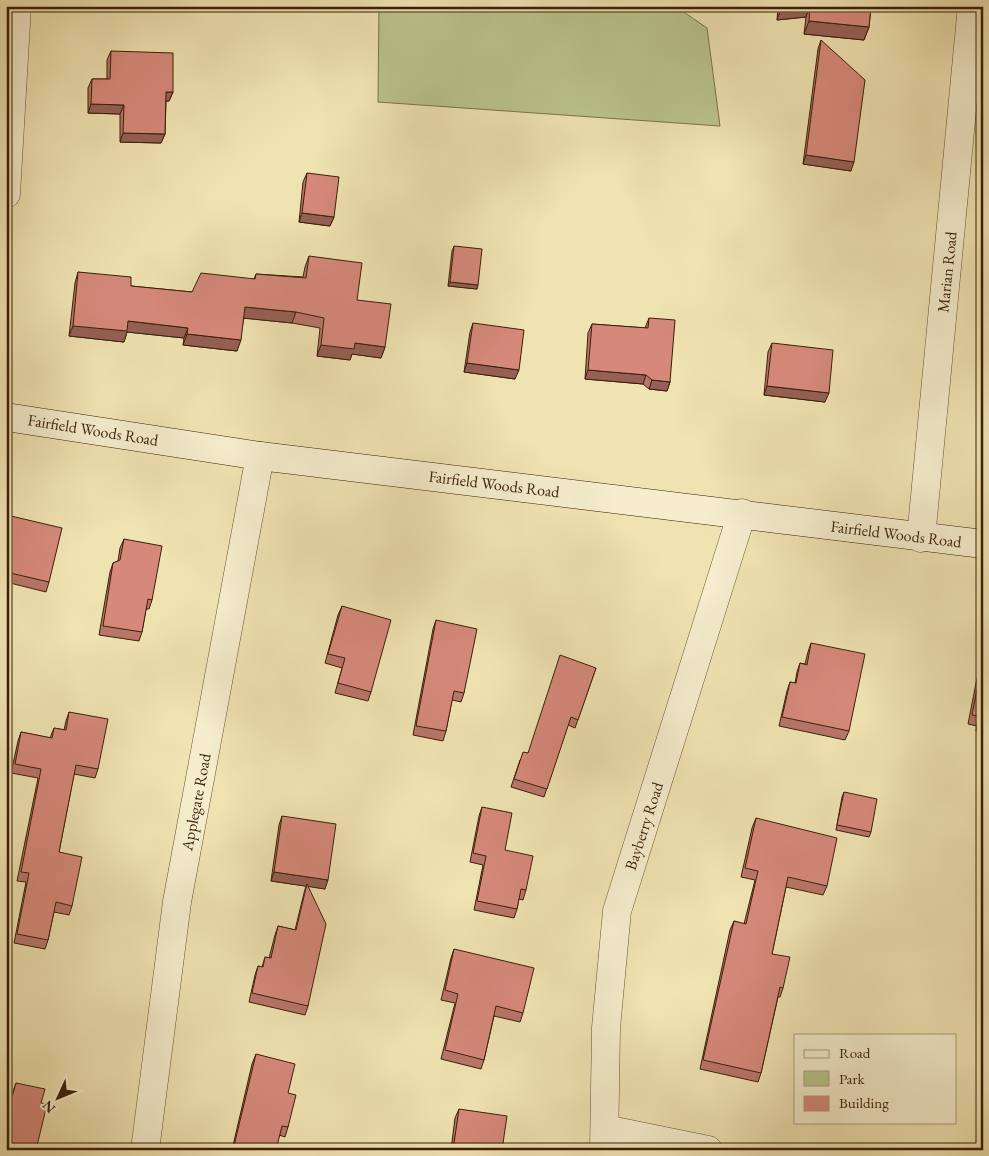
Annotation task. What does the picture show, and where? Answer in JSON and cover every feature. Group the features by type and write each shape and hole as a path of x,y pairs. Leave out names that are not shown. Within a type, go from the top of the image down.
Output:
{"street":[{"path":"6,194 17,6"},
{"name":"Marian Road","path":"921,538 972,6"},
{"name":"Fairfield Woods Road","path":"6,417 260,456 742,513 921,538 983,544"},
{"name":"Applegate Road","path":"145,1150 177,902 260,456"},
{"name":"Bayberry Road","path":"604,1140 606,1028 617,911 742,513"},
{"path":"604,1140 708,1150"}],"green space":[{"path":"379,6 675,6 707,28 720,126 378,102"}],"building":[{"path":"810,6 871,6 869,27 809,21"},
{"path":"821,40 865,80 854,162 806,155"},
{"path":"111,51 173,53 173,92 166,92 165,134 123,133 124,105 91,104 92,79 110,79"},
{"path":"307,173 339,177 334,217 302,213"},
{"path":"454,246 482,249 478,285 450,282"},
{"path":"309,256 362,263 357,300 391,304 385,347 355,343 354,349 321,345 324,318 296,312 245,307 241,340 187,334 188,328 128,321 127,331 73,326 78,272 131,277 131,286 192,292 201,273 255,279 256,274 306,278"},
{"path":"649,318 675,320 670,382 652,380 646,375 588,370 592,324 648,328"},
{"path":"473,323 524,330 519,370 467,363"},
{"path":"772,343 833,350 829,393 767,386"},
{"path":"11,516 62,528 49,582 6,572 6,537"},
{"path":"124,539 162,546 152,600 148,599 142,632 103,626 113,563 120,560"},
{"path":"342,606 391,620 371,692 338,683 345,658 328,654"},
{"path":"436,620 477,629 464,693 454,691 446,731 416,726"},
{"path":"811,643 865,654 849,731 782,717 790,682 796,683 800,663 807,665"},
{"path":"560,655 596,668 578,720 571,717 547,789 514,779 523,752 528,753"},
{"path":"982,664 983,723 980,722 981,717 972,715"},
{"path":"69,712 108,719 98,769 76,765 59,852 82,857 72,906 56,902 48,940 17,934 29,873 21,872 41,769 15,764 21,732 52,738 54,728 66,730"},
{"path":"844,792 877,799 871,832 837,825"},
{"path":"482,807 512,813 505,850 533,856 526,890 521,889 517,909 477,901 486,856 473,853"},
{"path":"282,816 336,824 328,880 274,872"},
{"path":"756,818 837,838 827,886 788,877 772,954 790,957 783,988 780,987 761,1073 703,1060 734,921 746,924 758,871 745,868"},
{"path":"307,884 326,924 308,1006 252,993 258,966 263,967 265,957 271,958 278,926 296,930"},
{"path":"454,949 534,968 523,1013 496,1006 484,1060 445,1050 458,994 445,990"},
{"path":"256,1054 295,1064 288,1093 296,1095 288,1127 282,1126 276,1150 233,1150"},
{"path":"16,1083 45,1089 41,1103 47,1104 36,1150 22,1150 6,1146 6,1107 9,1096 12,1097"},
{"path":"459,1109 507,1116 502,1150 453,1150"}]}
